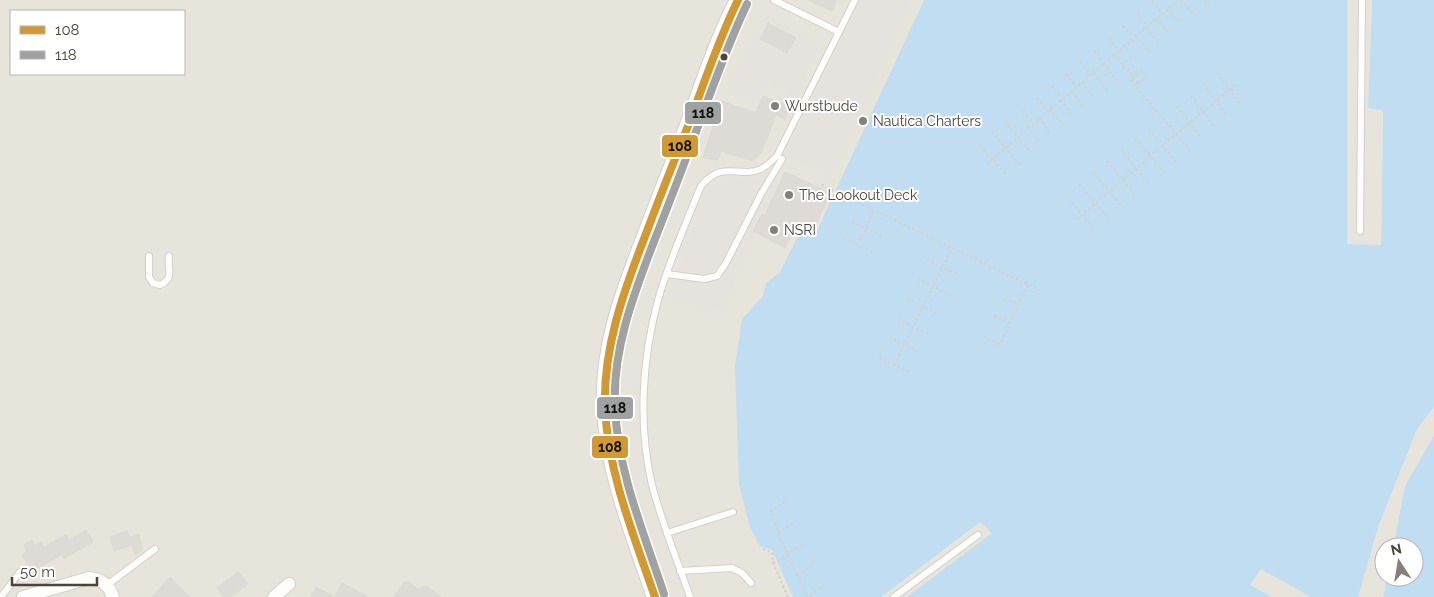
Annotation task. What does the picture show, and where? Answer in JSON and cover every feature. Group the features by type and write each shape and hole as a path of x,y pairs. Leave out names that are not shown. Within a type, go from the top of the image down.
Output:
{"street":[{"path":"655,597 620,497 608,444 605,385 610,342 623,293 712,61 738,0"},
{"path":"23,597 86,579 96,579 107,585 113,597"},
{"path":"274,597 289,584"}],"lane":[{"path":"774,0 839,32"},
{"path":"690,597 652,484 644,435 643,406 650,333 658,299 701,186 706,180 726,170 754,171 762,169 777,156 855,0"},
{"path":"1360,231 1362,0"},
{"path":"667,274 704,279 717,276 726,264 782,159"},
{"path":"149,256 149,276 153,283 160,285 167,282 170,275 169,256"},
{"path":"667,533 733,512"},
{"path":"894,597 978,535"},
{"path":"107,585 155,549"},
{"path":"680,571 732,568 742,573 751,583"},
{"path":"1,597 20,572"}],"path":[{"path":"987,164 1076,86 1179,0 1195,16"},
{"path":"1205,0 1209,5"},
{"path":"1152,1 1162,14"},
{"path":"1168,9 1181,24"},
{"path":"1137,14 1159,42"},
{"path":"1156,19 1170,33"},
{"path":"1123,26 1149,52"},
{"path":"1109,38 1119,50"},
{"path":"1094,50 1117,80"},
{"path":"1114,55 1138,85 1147,76"},
{"path":"1122,65 1130,57"},
{"path":"1080,62 1107,90"},
{"path":"1127,71 1136,64"},
{"path":"1142,71 1130,80 1190,150"},
{"path":"1217,73 1241,104"},
{"path":"1066,74 1076,86"},
{"path":"1082,82 1095,98"},
{"path":"1203,84 1227,115"},
{"path":"1077,219 1236,84"},
{"path":"1052,86 1073,116"},
{"path":"1071,92 1084,107"},
{"path":"1192,96 1215,127"},
{"path":"1037,98 1062,125"},
{"path":"1177,106 1201,138"},
{"path":"1023,111 1033,123"},
{"path":"1039,118 1051,134"},
{"path":"1006,121 1030,152"},
{"path":"1028,127 1040,143"},
{"path":"1149,129 1176,162"},
{"path":"992,132 1020,165"},
{"path":"1135,138 1164,173"},
{"path":"980,146 1006,174"},
{"path":"1121,150 1150,185"},
{"path":"1107,161 1136,195"},
{"path":"1093,172 1122,206"},
{"path":"1079,184 1110,219"},
{"path":"822,185 1039,290"},
{"path":"1066,195 1094,229"},
{"path":"857,245 875,210"},
{"path":"852,222 882,236"},
{"path":"842,238 873,252"},
{"path":"894,365 952,248"},
{"path":"927,260 957,274"},
{"path":"918,279 951,295"},
{"path":"984,337 1000,344 1028,285"},
{"path":"1004,298 1019,304"},
{"path":"908,299 938,314"},
{"path":"994,316 1010,323"},
{"path":"898,320 929,334"},
{"path":"889,337 919,352"},
{"path":"879,358 910,372"},
{"path":"785,502 770,512 797,576 807,597 824,586"},
{"path":"778,533 793,523"},
{"path":"773,563 804,544"},
{"path":"763,549 772,552 773,563 788,597"},
{"path":"797,576 813,565"}],"shaded area":[{"path":"0,0 1372,0 1368,108 1383,111 1381,245 1434,262 1434,435 1405,486 1395,537 1374,537 1374,587 1385,587 1383,597 0,597"},
{"path":"861,0 913,0 830,179 787,157"},
{"path":"766,16 822,44 794,98 765,83 754,104 727,91"},
{"path":"762,175 780,179 721,312 667,295 708,189 719,180 731,177 756,178"}],"water":[{"path":"924,0 1347,0 1347,244 1381,245 1383,111 1368,108 1372,0 1434,0 1434,407 1417,429 1374,537 1358,597 1311,597 1261,569 1250,585 1272,597 907,597 992,533 980,522 881,597 793,597 772,550 760,546 750,527 739,485 735,366 742,319 763,296 766,283 780,272 799,234 803,232 816,233"},
{"path":"1434,435 1434,597 1383,597 1385,587 1424,587 1424,537 1395,537 1405,486"}],"building":[{"path":"808,0 837,0 832,11"},
{"path":"768,23 796,38 787,53 760,39"},
{"path":"763,96 790,107 785,119 776,115 761,153 753,161 721,151 718,160 703,158 721,101 756,113"},
{"path":"785,172 830,193 813,231 797,223 785,248 753,231 762,214 765,215"},
{"path":"86,530 93,542 64,558 62,554 33,572 22,555 27,551 24,545 32,540 35,546 41,542 44,547 66,535 69,540"},
{"path":"127,531 129,537 139,534 142,550 135,555 132,545 114,551 110,537"},
{"path":"238,572 248,584 231,597 224,597 217,588"},
{"path":"170,577 190,597 152,597"},
{"path":"407,581 418,589 426,586 442,597 394,597 404,582"},
{"path":"342,583 368,597 335,597"},
{"path":"316,587 335,597 311,597"}],"transit line":[{"name":"108","path":"655,597 623,504 611,456 605,408 607,364 616,322 629,280 715,54 738,0"},
{"name":"118","path":"664,594 633,502 621,456 615,408 617,366 625,324 638,284 724,56 747,4"}],"place":[{"name":"Wurstbude","path":"775,106"},
{"name":"Nautica Charters","path":"863,121"},
{"name":"The Lookout Deck","path":"789,195"},
{"name":"NSRI","path":"774,230"}]}
